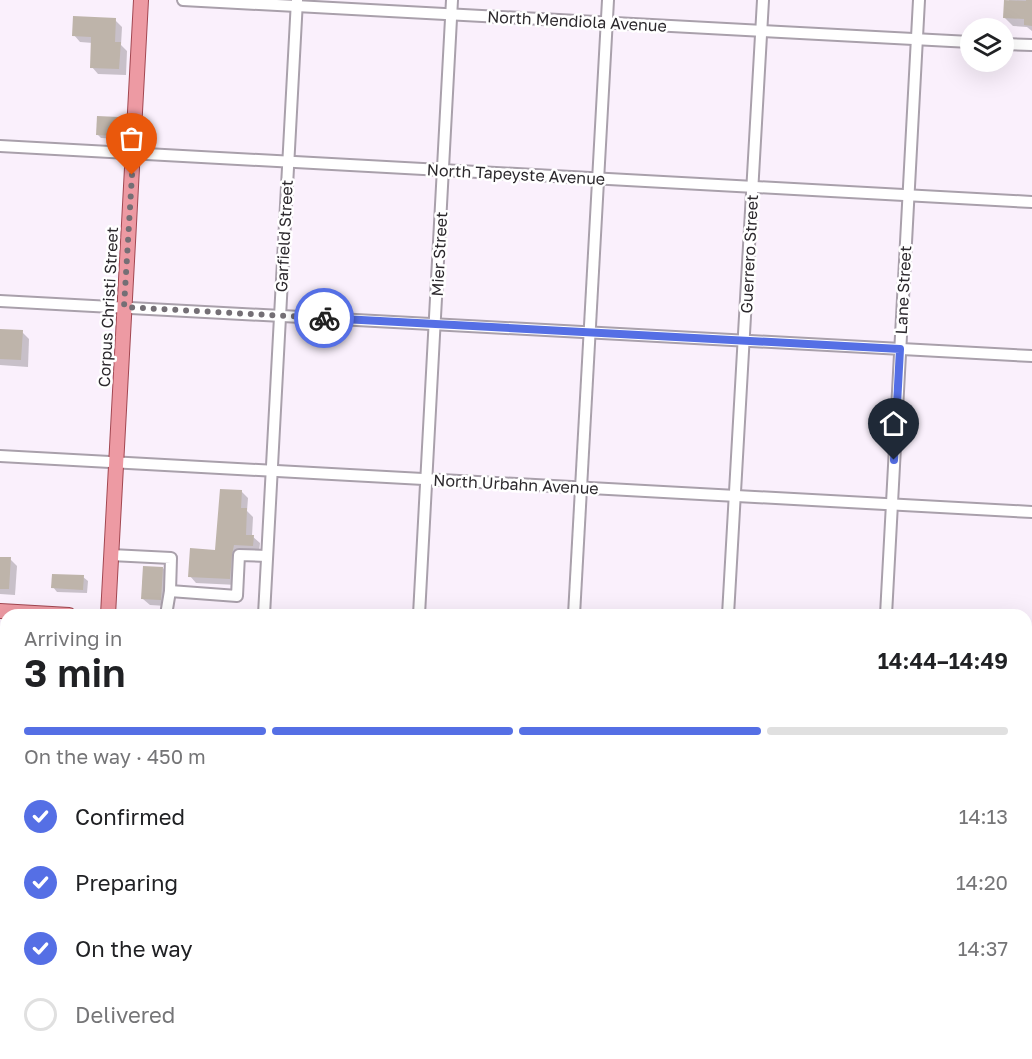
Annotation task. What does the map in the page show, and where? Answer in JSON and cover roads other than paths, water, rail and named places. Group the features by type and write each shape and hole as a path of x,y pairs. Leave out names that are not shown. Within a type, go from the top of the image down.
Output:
{"main road":[{"name":"Corpus Christi Street","path":"108,609 141,0"}],"street":[{"name":"North Mendiola Avenue","path":"183,0 297,3 606,23 960,41"},
{"name":"Mier Street","path":"419,609 452,0"},
{"path":"574,609 608,0"},
{"name":"Guerrero Street","path":"728,609 763,0"},
{"name":"Lane Street","path":"886,609 919,0"},
{"name":"Garfield Street","path":"264,609 297,3"},
{"path":"1014,44 1032,45"},
{"name":"North Tapeyste Avenue","path":"0,146 1032,202"},
{"path":"0,301 1032,356"},
{"name":"North Urbahn Avenue","path":"0,456 1032,512"},
{"path":"111,555 171,558 167,609"},
{"path":"170,591 237,596 239,555 267,556"}]}
